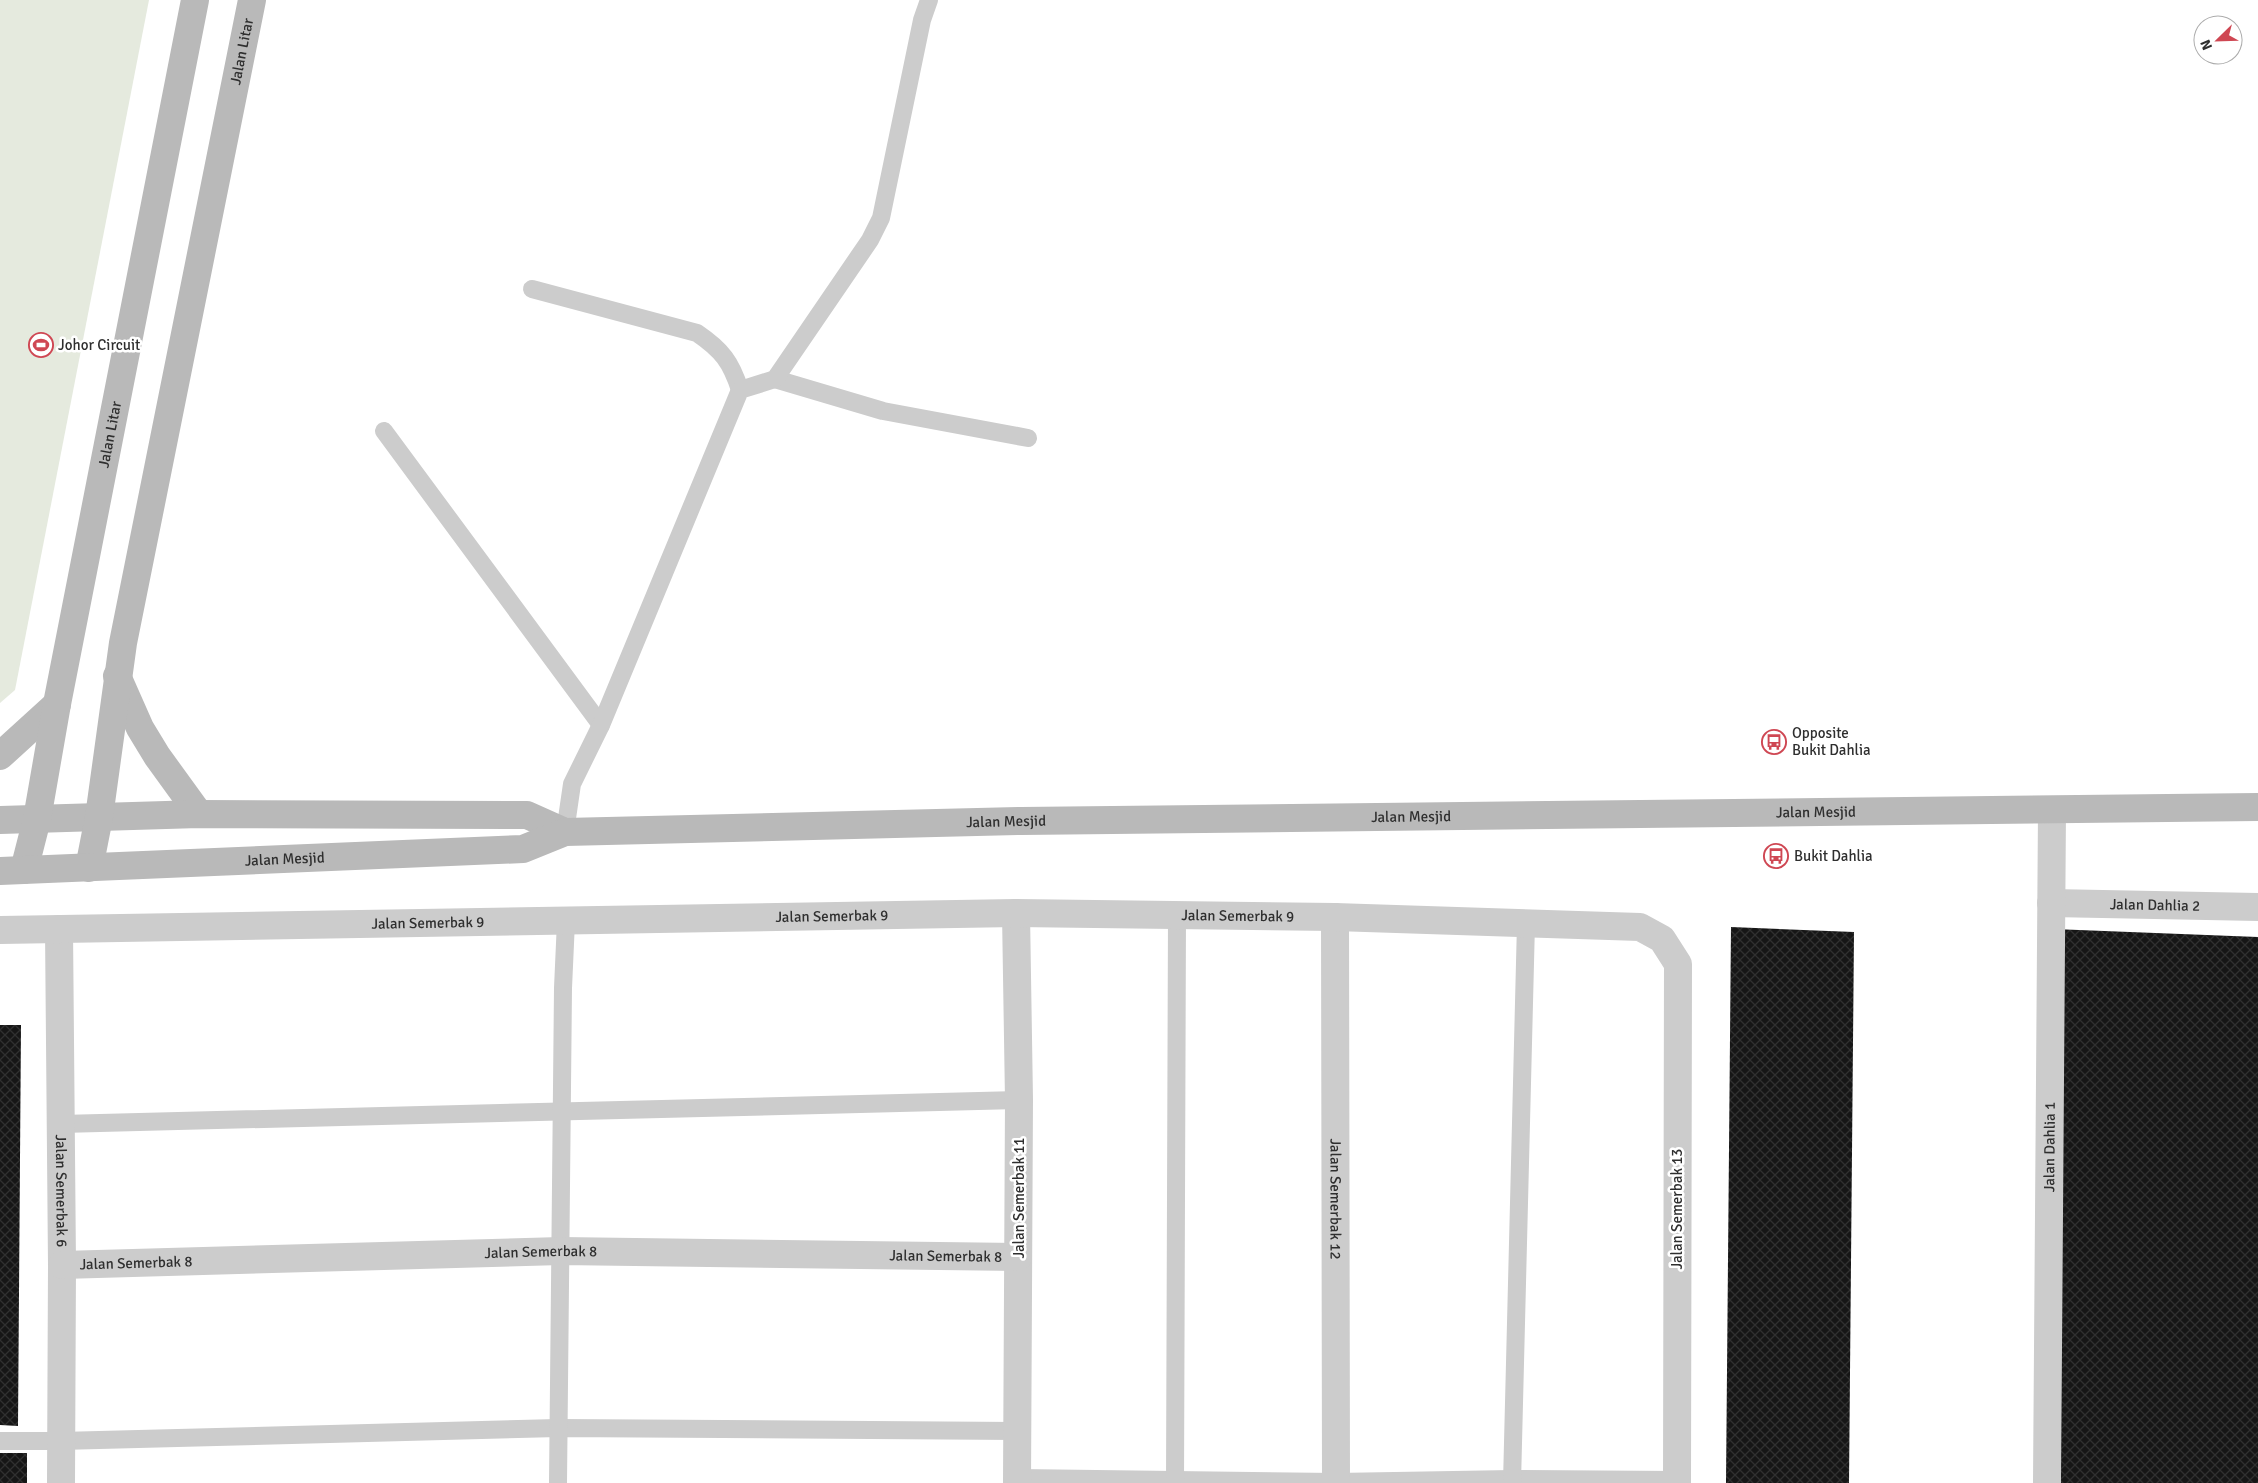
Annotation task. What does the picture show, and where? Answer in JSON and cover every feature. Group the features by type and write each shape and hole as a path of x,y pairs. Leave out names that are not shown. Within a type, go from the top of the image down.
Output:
{"main road":[{"name":"Jalan Litar","path":"12,870 37,819 57,704 195,0"},
{"name":"Jalan Litar","path":"89,868 99,817 117,676 252,0"},
{"path":"117,676 140,728 157,756 199,814"},
{"path":"0,756 57,704"},
{"name":"Jalan Mesjid","path":"12,870 523,849 565,832 1021,821 2258,807"},
{"name":"Jalan Mesjid","path":"0,820 199,814 527,815 565,832"}],"street":[{"name":"Jalan Dahlia 1","path":"2047,1483 2052,810"},
{"name":"Jalan Dahlia 2","path":"2051,903 2258,907"},
{"name":"Jalan Semerbak 9","path":"0,930 1016,913 1335,917 1640,927 1662,939"},
{"name":"Jalan Semerbak 11","path":"1016,913 1019,1100 1018,1481"},
{"name":"Jalan Semerbak 12","path":"1335,917 1336,1482"},
{"name":"Jalan Semerbak 6","path":"58,929 62,1264 61,1483"},
{"name":"Jalan Semerbak 13","path":"1662,939 1678,964 1677,1482"},
{"name":"Jalan Semerbak 8","path":"62,1264 561,1250 1018,1256"}],"lane":[{"path":"775,378 870,240 882,218 922,20 930,0"},
{"path":"532,289 697,333 712,343 725,356 735,372 740,390 601,725 572,784 565,832"},
{"path":"740,390 775,378 883,411 1028,438"},
{"path":"384,431 601,725"},
{"path":"1175,1482 1177,915"},
{"path":"558,1483 566,921"},
{"path":"1512,1481 1526,923"},
{"path":"61,1124 1019,1100"},
{"path":"0,1441 558,1428 1017,1430"},
{"path":"1018,1481 1677,1482"}],"shaded area":[{"name":"Johor Circuit","path":"0,0 149,0 15,690 0,703"}],"building":[{"path":"1731,927 1854,932 1849,1483 1726,1483"},
{"path":"2053,929 2258,937 2258,1483 2058,1483"},
{"path":"0,1025 21,1025 18,1426 0,1425"},
{"path":"0,1453 27,1453 27,1483 0,1483"}],"place":[{"name":"Johor Circuit","path":"41,345"},
{"name":"Opposite Bukit Dahlia","path":"1774,742"},
{"name":"Bukit Dahlia","path":"1776,856"}]}
